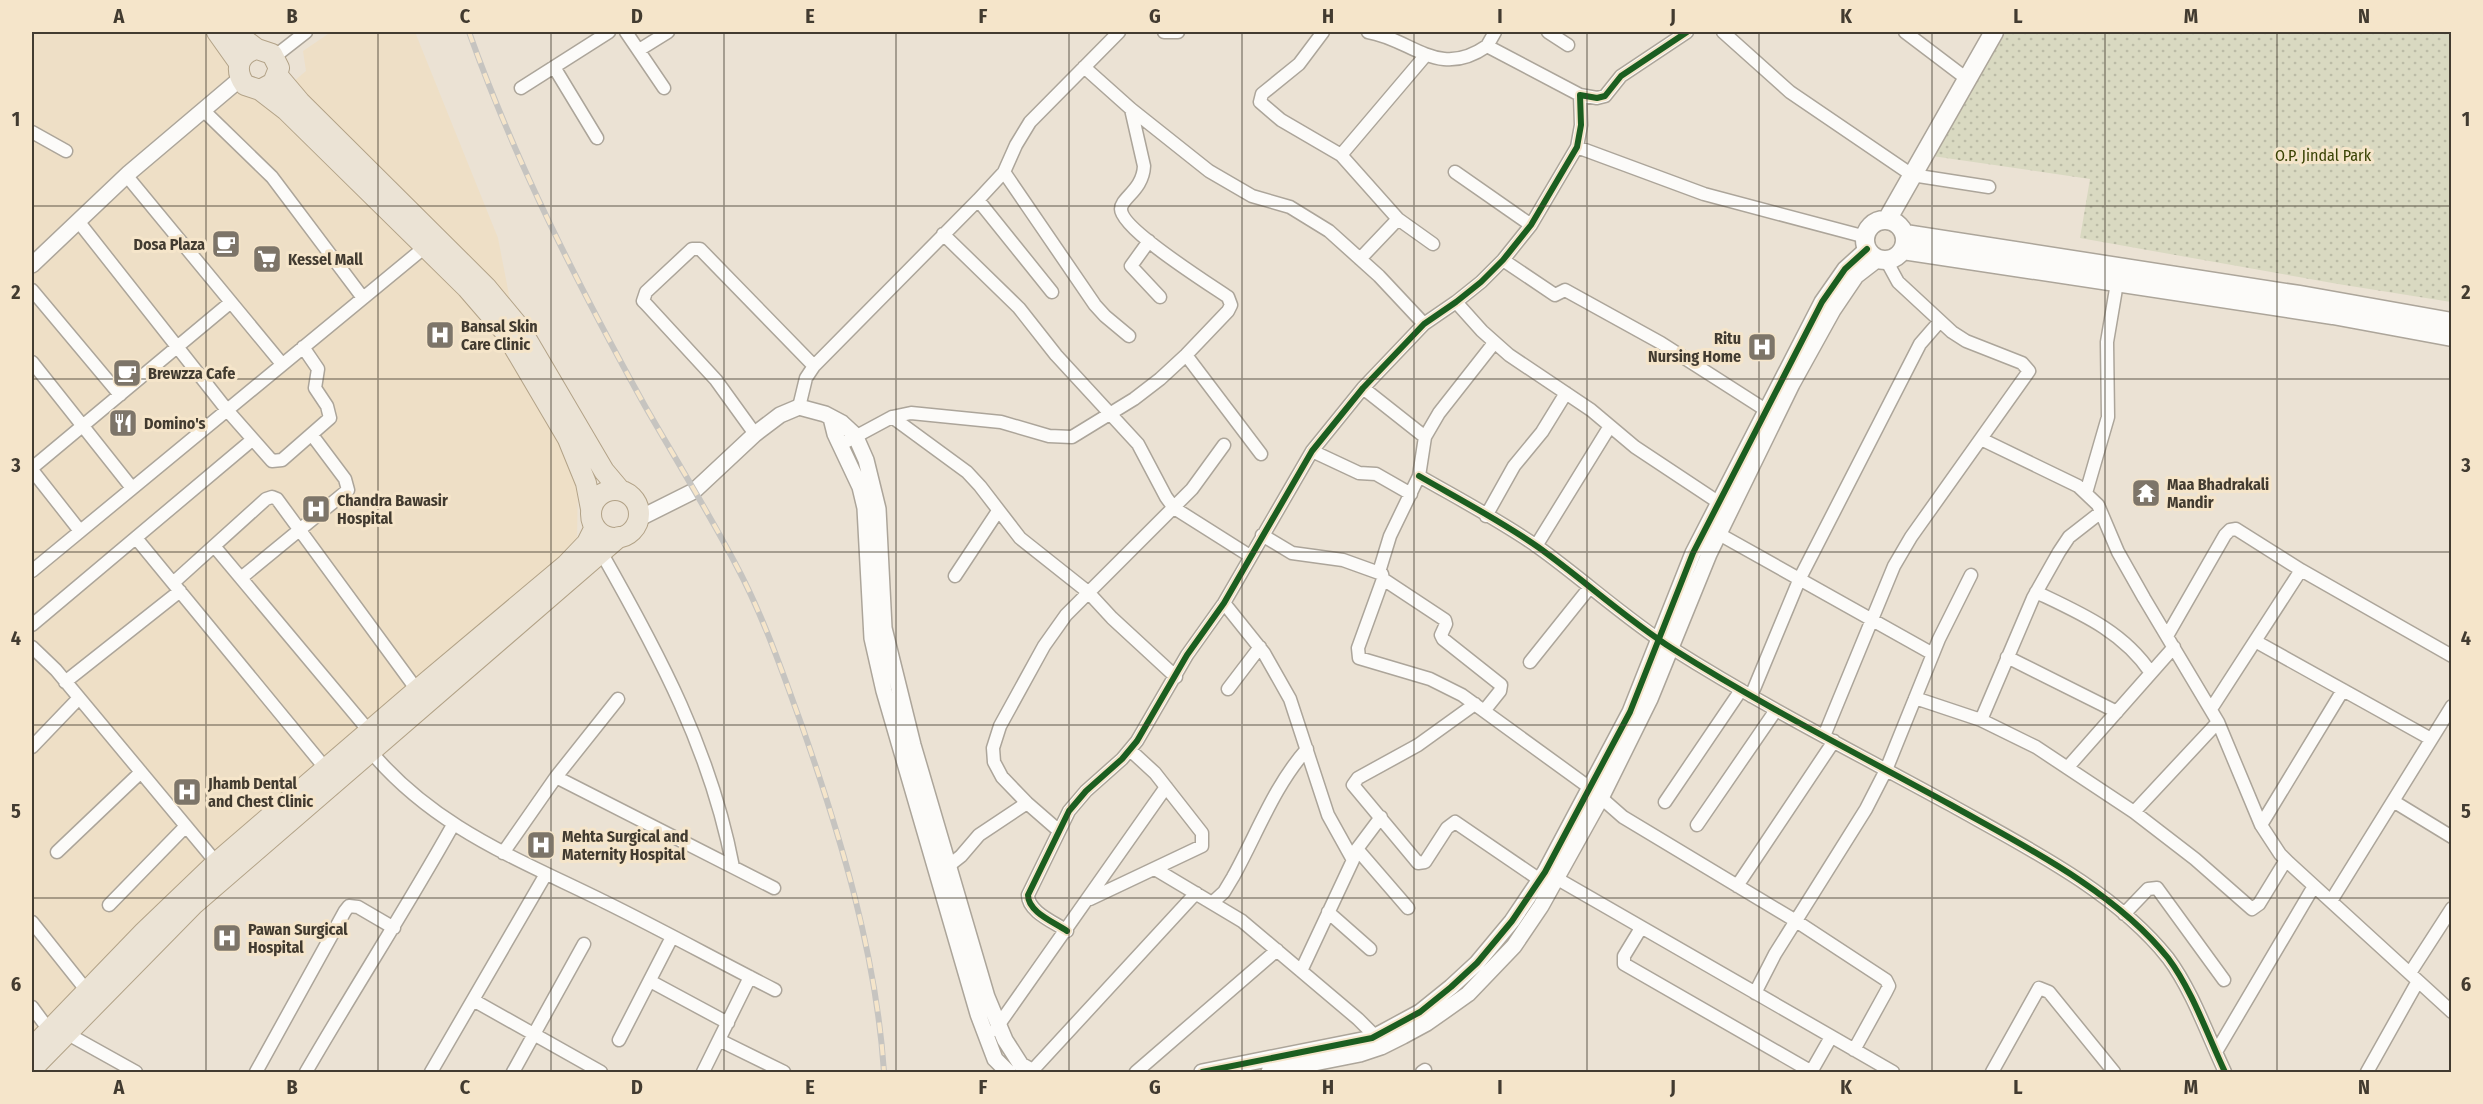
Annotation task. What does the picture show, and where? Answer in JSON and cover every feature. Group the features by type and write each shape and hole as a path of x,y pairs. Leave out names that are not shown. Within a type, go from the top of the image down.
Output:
{"main road":[{"path":"217,32 251,89 260,90 268,87 270,60"},
{"path":"32,1069 87,991 367,740 619,537 634,528 638,519 635,501 620,490 604,471 520,328 486,287 300,102 270,60 234,32"},
{"path":"1887,220 1994,32"},
{"path":"240,71 243,56 270,60"},
{"path":"260,90 286,110 467,288 506,332 568,439 586,483 593,518 601,533 609,537 619,537"},
{"path":"1887,220 1899,225 1904,242 1895,258 1874,251 1870,227 1878,221 1887,220"},
{"path":"1904,242 2117,283 2333,315 2451,337"},
{"path":"1904,242 2288,293 2451,322"},
{"path":"32,1048 58,1031 193,905 222,869 326,769 367,740 417,690 566,565 587,543 602,494 620,490"}],"street":[{"path":"270,60 306,32"},
{"path":"521,88 609,32"},
{"path":"626,32 664,88"},
{"path":"639,50 668,32"},
{"path":"1164,32 1178,32"},
{"path":"1323,32 1307,56 1262,94 1260,102 1281,120 1341,155 1398,219 1433,244"},
{"path":"1373,32 1425,56 1466,58 1487,46 1495,32"},
{"path":"1548,32 1568,45"},
{"path":"1487,46 1580,95 1597,98 1605,96 1621,76 1687,32"},
{"path":"1723,32 1790,92 1912,175 1989,187"},
{"path":"1905,32 1968,79"},
{"path":"799,408 806,378 814,366 978,201 1004,172 1016,144 1030,122 1114,33"},
{"path":"1341,155 1425,56"},
{"path":"554,67 597,138"},
{"path":"1084,67 1131,109 1209,171 1252,196 1290,207 1329,231 1424,324"},
{"path":"32,265 126,176 203,110 240,71"},
{"path":"1066,931 1033,908 1028,901 1028,895 1058,830 1069,812 1086,791 1130,750 1187,655 1224,603 1312,451 1363,388 1424,324 1456,302 1503,260 1532,225 1577,147 1581,125 1580,95"},
{"path":"840,445 892,417 922,412 1001,422 1059,438 1078,434 1160,379 1228,311 1231,301 1139,233 1121,210 1124,201 1134,192 1144,175 1131,109"},
{"path":"203,110 272,177 363,298"},
{"path":"32,132 66,151"},
{"path":"1577,147 1704,194 1874,251 1898,282 1940,321 1966,341 2022,363 2029,371 1911,537 1894,566 1872,619 1829,739 1737,886"},
{"path":"1004,172 1104,316 1129,336"},
{"path":"1455,172 1532,225"},
{"path":"126,176 282,364"},
{"path":"978,201 1052,292"},
{"path":"1360,260 1398,219"},
{"path":"78,222 227,410 267,458 277,462 327,423 330,418 315,388 318,369 303,347"},
{"path":"943,234 1019,308 1056,355 1138,444 1174,508 1250,556"},
{"path":"1149,241 1131,266 1160,297"},
{"path":"32,571 425,247"},
{"path":"755,434 716,380 646,304 643,300 646,292 692,249 700,249 814,366"},
{"path":"1665,643 1693,553 1724,506 1771,413 1833,310 1874,251"},
{"path":"1503,260 1555,295 1559,295 1563,290 1661,343 1771,413"},
{"path":"2086,493 2108,417 2107,342 2117,283"},
{"path":"32,290 120,395"},
{"path":"80,531 32,469 231,302"},
{"path":"1456,302 1494,343 1566,393 1635,447 1724,506"},
{"path":"1665,802 1746,693 1800,578 1920,344 1940,321"},
{"path":"1494,343 1439,413 1425,437 1419,476 1390,536 1381,576 1358,648 1359,658 1448,686 1595,793 1623,817 1796,921 1886,980 1889,986 1854,1050"},
{"path":"1186,355 1261,454"},
{"path":"32,362 132,488"},
{"path":"1363,388 1425,437"},
{"path":"1486,516 1514,466 1542,432 1566,393"},
{"path":"638,519 694,491 755,434 780,415 799,408 814,410 842,423 855,435 869,471 878,509 884,628 993,1066"},
{"path":"892,417 967,472 1020,538 1088,592 1112,618 1176,676"},
{"path":"831,418 840,445 860,487 865,508 872,638 884,691 987,997 1005,1040 1021,1065 1032,1072 1196,893"},
{"path":"1536,546 1610,426"},
{"path":"241,578 348,490 345,478 312,435"},
{"path":"1981,439 2078,486 2086,493 2101,512 2118,552 2218,723 2261,825 2286,860 2451,1012"},
{"path":"32,625 252,440"},
{"path":"1058,830 1002,777 994,762 993,748 1000,726 1044,646 1066,615 1174,508 1224,445"},
{"path":"1312,451 1359,473 1376,474 1411,494"},
{"path":"1419,476 1536,546 1665,643 1746,693 2059,867 2124,915 2169,959 2180,976 2225,1072"},
{"path":"65,682 176,587 214,546 272,497 280,502 417,690"},
{"path":"1269,1072 1331,1060 1378,1042 1420,1012 1478,963 1512,921 1547,877 1595,793 1629,712 1719,534 1724,506"},
{"path":"955,576 998,511"},
{"path":"1981,720 2036,592 2069,537 2101,512"},
{"path":"2068,767 2151,673 2230,530 2242,533 2451,657"},
{"path":"1719,534 1933,654"},
{"path":"1262,535 1292,553 1343,561 1381,576 1445,620 1446,627 1441,635 1443,639 1501,685 1500,691 1479,708 1354,782 1356,789 1418,863 1425,862 1447,828 1455,822 1547,877 1893,1072"},
{"path":"136,538 326,769"},
{"path":"214,546 399,783 453,825 502,853 775,990"},
{"path":"602,552 650,638 698,744 716,793 733,867"},
{"path":"2211,710 2301,570"},
{"path":"1755,993 1775,954 1861,818 1886,770 1933,654 1971,575"},
{"path":"1530,662 1590,587"},
{"path":"2036,592 2111,631 2134,651 2151,673"},
{"path":"1224,603 1260,647 1290,699 1328,815 1355,854 1408,908"},
{"path":"2255,640 2431,739"},
{"path":"32,647 79,698 222,869"},
{"path":"1228,689 1260,647"},
{"path":"2007,657 2117,712"},
{"path":"2261,825 2343,690"},
{"path":"32,747 79,698"},
{"path":"1915,698 2008,731 2068,767 2134,812 2195,859 2252,909 2259,904 2286,860"},
{"path":"502,853 556,777 618,699"},
{"path":"2331,901 2451,706"},
{"path":"1696,825 1776,710"},
{"path":"2134,812 2218,723"},
{"path":"1089,900 1202,846 1202,833 1155,773 1130,750"},
{"path":"1212,903 1224,892 1282,783 1294,764 1307,750"},
{"path":"57,852 141,772"},
{"path":"556,777 774,888"},
{"path":"988,1041 1166,787"},
{"path":"2393,801 2451,837"},
{"path":"943,871 979,835 1027,803"},
{"path":"1301,971 1355,854 1381,817"},
{"path":"306,1072 394,928 453,825"},
{"path":"109,906 186,826"},
{"path":"1155,869 1242,921 1301,971 1378,1042"},
{"path":"430,1072 546,874"},
{"path":"2216,1052 2314,886"},
{"path":"2124,915 2148,889 2157,888 2224,980"},
{"path":"256,1072 349,906 358,907 394,928"},
{"path":"2367,1072 2451,908"},
{"path":"1328,912 1370,949"},
{"path":"32,921 87,991"},
{"path":"1641,928 1624,956 1624,964 1811,1072 1831,1037"},
{"path":"619,1040 672,937"},
{"path":"513,1072 584,944"},
{"path":"1136,1072 1277,950"},
{"path":"703,1072 750,977"},
{"path":"650,981 728,1023"},
{"path":"1992,1072 2039,988 2049,992 2114,1072"},
{"path":"472,1000 596,1071"},
{"path":"32,1007 58,1031 136,1072"},
{"path":"719,1040 784,1072"},
{"path":"993,1066 1005,1040"},
{"path":"1202,1072 1331,1060"},
{"path":"993,1066 1008,1072"}],"shaded area":[{"path":"32,32 213,32 219,40 229,70 268,103 306,71 303,51 331,32 415,32 498,238 523,367 578,469 577,546 32,1042"}],"green space":[{"name":"O.P. Jindal Park","path":"2006,32 2451,32 2451,302 2080,238 2090,179 1932,156"}],"railway":[{"path":"469,32 506,128 572,269 645,406 735,563 772,643 816,768 855,896 873,983 884,1072"}],"cycle path":[{"path":"1067,931 1032,907 1028,895 1069,811 1137,741 1187,655 1224,603 1312,451 1363,388 1424,324 1481,282 1503,260 1531,225 1577,147 1581,125 1580,95 1597,98 1605,96 1621,76 1687,32"},
{"path":"1202,1072 1372,1038 1420,1012 1451,987 1477,963 1512,921 1545,872 1630,712 1693,553 1822,302 1845,269 1867,249"},
{"path":"1419,476 1524,537 1639,625 1707,670 2038,854 2095,891 2146,934 2168,958 2192,999 2225,1072"}],"place":[{"name":"Dosa Plaza","path":"226,244"},
{"name":"Kessel Mall","path":"267,259"},
{"name":"Bansal Skin Care Clinic","path":"440,335"},
{"name":"Ritu Nursing Home","path":"1762,347"},
{"name":"Brewzza Cafe","path":"127,373"},
{"name":"Domino's","path":"123,423"},
{"name":"Maa Bhadrakali Mandir","path":"2146,493"},
{"name":"Chandra Bawasir Hospital","path":"316,509"},
{"name":"Jhamb Dental and Chest Clinic","path":"187,792"},
{"name":"Mehta Surgical and Maternity Hospital","path":"541,845"},
{"name":"Pawan Surgical Hospital","path":"227,938"}]}
